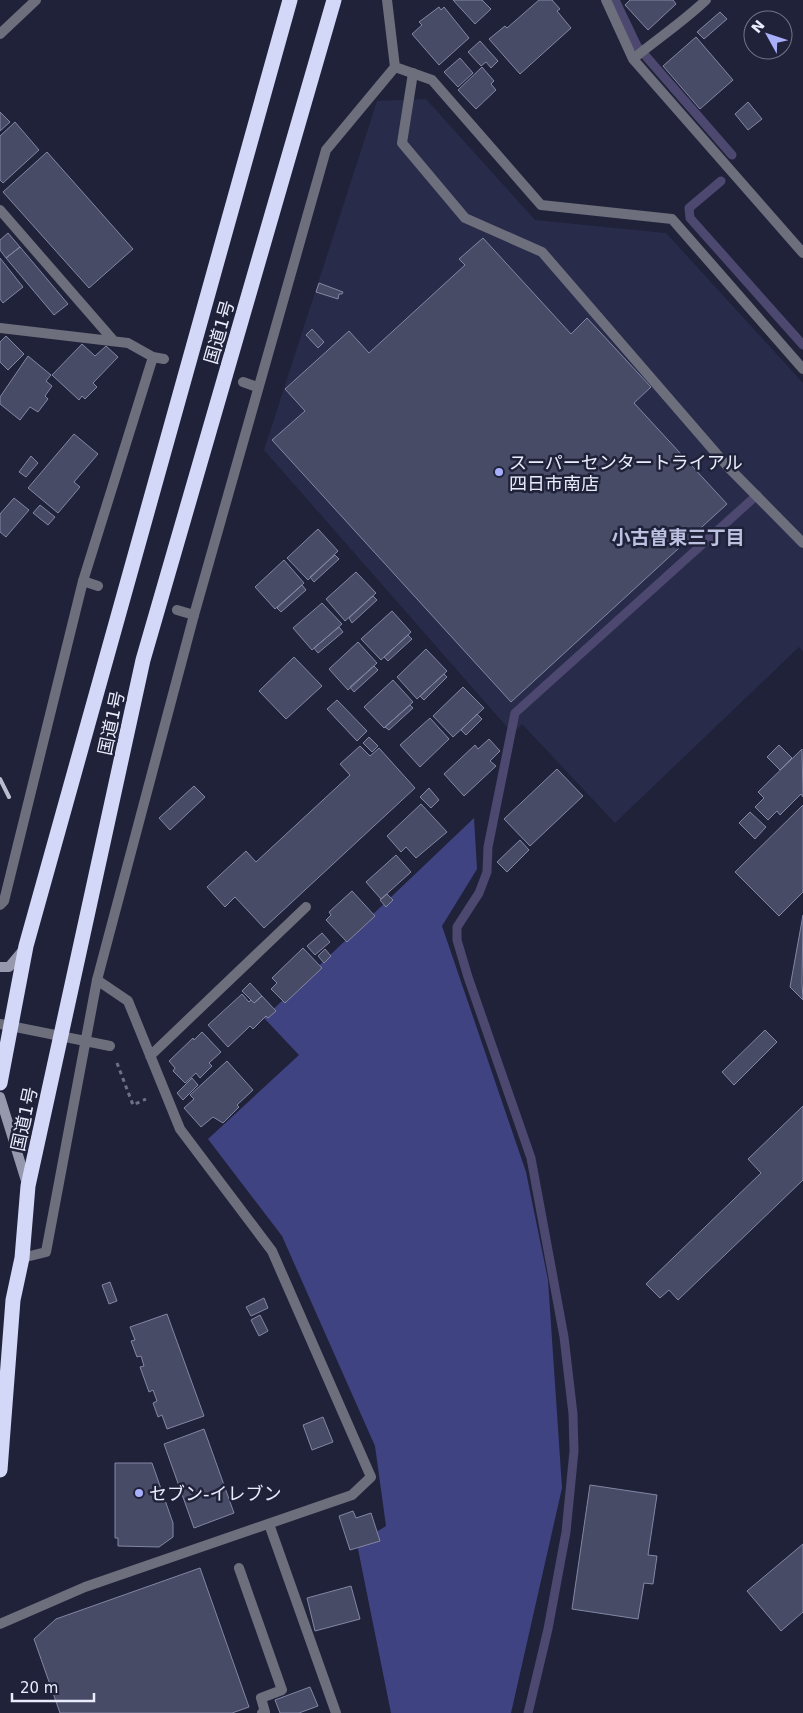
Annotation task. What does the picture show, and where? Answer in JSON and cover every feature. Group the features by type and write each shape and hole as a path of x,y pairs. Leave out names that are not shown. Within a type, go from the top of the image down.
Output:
{"highway":[{"name":"国道1号","path":"0,1083 26,946 290,0"},
{"name":"国道1号","path":"0,1470 13,1300 22,1258 28,1186 143,660 334,0"}],"main road":[{"path":"0,967 9,967 26,946"},
{"path":"0,1097 28,1186"}],"street":[{"path":"0,34 36,0"},
{"path":"22,1258 46,1252 98,980 194,615 257,387 326,150 395,67 387,0"},
{"path":"606,0 634,58 803,253"},
{"path":"634,58 682,23 706,0"},
{"path":"395,67 432,80 541,205 672,219 803,369"},
{"path":"413,73 402,143 465,218 542,252 728,467 803,543"},
{"path":"0,210 113,340"},
{"path":"0,328 113,340 128,343 153,357 164,359"},
{"path":"0,905 6,892 83,581 153,357"},
{"path":"243,382 257,387"},
{"path":"83,581 98,586"},
{"path":"177,610 194,615"},
{"path":"150,1056 306,907"},
{"path":"0,1624 85,1587 352,1495 371,1476 272,1251 180,1129 128,1002 98,980"},
{"path":"0,1024 110,1046"},
{"path":"269,1524 336,1713"},
{"path":"239,1568 282,1690 261,1698 265,1712 262,1713"}],"path":[{"path":"110,1046 133,1105 146,1100 143,1092"}],"shaded area":[{"path":"426,99 535,220 666,233 803,383 803,651 799,647 615,823 522,724 513,734 264,450 377,101"},
{"path":"474,818 477,869 442,926 526,1172 548,1280 562,1488 511,1713 391,1713 357,1544 386,1526 375,1446 282,1236 208,1139 299,1055 264,1018"}],"building":[{"path":"453,0 482,0 491,9 475,24"},
{"path":"539,0 552,0 560,9 557,11 571,28 520,74 489,39 505,26 507,28"},
{"path":"630,0 673,0 676,4 648,30 625,5"},
{"path":"439,7 441,10 444,7 469,38 439,65 412,34 422,25 419,22"},
{"path":"720,12 727,19 704,39 697,32"},
{"path":"696,37 733,80 700,109 663,66"},
{"path":"480,41 498,61 491,68 486,62 481,66 468,52"},
{"path":"460,58 473,73 458,87 444,72"},
{"path":"482,67 494,81 491,84 496,90 476,109 458,90"},
{"path":"748,102 762,119 748,130 735,114"},
{"path":"0,112 10,122 0,131"},
{"path":"15,122 39,150 3,183 0,180 0,136"},
{"path":"47,152 133,249 89,288 3,192"},
{"path":"8,233 20,247 6,258 0,250 0,240"},
{"name":"スーパーセンタートライアル 四日市南店","path":"483,238 571,334 587,318 651,387 634,403 727,504 511,702 272,440 305,411 285,389 349,331 369,353 465,265 459,259"},
{"path":"20,247 68,304 54,315 6,258"},
{"path":"0,258 23,287 3,303 0,299"},
{"path":"319,283 343,292 339,294 338,299 316,292"},
{"path":"312,329 324,342 318,348 306,335"},
{"path":"6,336 24,354 8,370 0,362 0,342"},
{"path":"82,344 95,356 106,346 118,357 93,383 97,387 85,399 82,396 79,400 52,375"},
{"path":"28,356 51,375 46,381 52,386 45,396 48,399 38,412 30,407 20,420 0,404 0,397"},
{"path":"74,434 98,454 74,482 80,487 58,513 28,488"},
{"path":"31,456 38,463 26,477 19,472"},
{"path":"14,498 29,510 6,537 0,532 0,514"},
{"path":"40,505 55,517 48,525 33,513"},
{"path":"318,529 338,551 308,580 287,558"},
{"path":"335,555 339,559 314,582 310,577"},
{"path":"284,560 304,583 275,609 255,587"},
{"path":"356,572 376,593 345,621 326,599"},
{"path":"302,585 306,590 281,612 277,608"},
{"path":"373,596 377,600 352,623 349,618"},
{"path":"322,603 342,624 312,650 293,628"},
{"path":"392,611 411,632 381,660 361,639"},
{"path":"339,627 343,632 318,653 314,648"},
{"path":"408,635 412,639 388,661 384,657"},
{"path":"358,642 377,663 348,690 329,669"},
{"path":"426,649 447,671 417,699 397,677"},
{"path":"294,657 322,686 286,719 259,691"},
{"path":"374,666 378,670 354,692 350,687"},
{"path":"444,674 447,677 424,700 420,696"},
{"path":"393,680 413,702 384,728 364,707"},
{"path":"463,687 484,708 453,737 433,716"},
{"path":"337,700 367,731 357,741 327,709"},
{"path":"410,705 413,708 389,730 385,727"},
{"path":"477,714 482,719 466,735 461,730"},
{"path":"430,718 449,739 420,767 400,745"},
{"path":"369,737 378,746 372,752 363,743"},
{"path":"489,739 500,751 490,761 496,766 464,796 444,774 475,745 478,749"},
{"path":"779,745 792,758 780,770 767,757"},
{"path":"360,746 370,756 379,748 415,788 264,928 235,897 225,907 207,887 246,851 256,862 350,775 340,764"},
{"path":"802,749 803,797 801,794 780,815 777,811 768,820 755,807 764,798 758,792"},
{"path":"557,769 583,796 530,846 504,819"},
{"path":"194,786 205,797 170,830 159,818"},
{"path":"429,788 439,800 431,808 420,797"},
{"path":"421,804 447,832 416,858 406,847 401,852 387,836"},
{"path":"803,805 803,892 779,916 735,872"},
{"path":"750,812 766,827 755,839 739,823"},
{"path":"520,840 529,850 507,872 497,862"},
{"path":"396,855 411,872 381,899 366,882"},
{"path":"352,891 375,916 347,942 326,920 331,915 329,912"},
{"path":"387,894 393,900 386,907 380,900"},
{"path":"803,915 802,983 803,1000 790,987"},
{"path":"322,933 330,942 315,955 307,946"},
{"path":"303,948 322,968 285,1003 271,989 277,983 272,978"},
{"path":"325,949 331,956 324,963 318,956"},
{"path":"250,983 262,996 254,1003 242,991"},
{"path":"242,994 249,1002 251,1000 254,1003 262,996 276,1011 268,1018 266,1016 253,1029 250,1026 228,1047 208,1025"},
{"path":"765,1030 777,1042 734,1085 722,1072"},
{"path":"202,1032 221,1052 209,1063 212,1066 200,1078 196,1073 185,1083 173,1071 175,1068 169,1061"},
{"path":"227,1061 253,1090 237,1105 239,1107 223,1123 213,1117 201,1127 184,1108 194,1099 190,1095"},
{"path":"192,1078 198,1085 183,1100 177,1093"},
{"path":"803,1106 803,1180 678,1300 669,1290 660,1298 646,1284 761,1173 748,1159"},
{"path":"110,1282 117,1301 109,1304 102,1285"},
{"path":"264,1298 268,1308 251,1316 246,1307"},
{"path":"167,1314 204,1416 167,1429 162,1415 158,1417 153,1403 157,1401 153,1390 149,1392 140,1367 144,1366 141,1356 137,1357 131,1341 135,1340 130,1327"},
{"path":"260,1315 268,1331 259,1336 251,1320"},
{"path":"323,1417 333,1442 312,1450 303,1425"},
{"path":"204,1429 234,1513 194,1528 164,1444"},
{"name":"セブン-イレブン","path":"115,1463 152,1463 173,1523 173,1537 159,1547 118,1546 118,1538 115,1538"},
{"path":"590,1485 657,1495 648,1555 657,1556 653,1584 644,1583 638,1619 572,1609"},
{"path":"353,1511 356,1518 371,1513 380,1541 350,1550 339,1516"},
{"path":"803,1544 803,1612 781,1631 747,1591"},
{"path":"200,1568 249,1707 232,1713 60,1713 34,1639 56,1619"},
{"path":"351,1586 360,1619 315,1631 307,1598"},
{"path":"310,1687 318,1706 299,1713 280,1713 275,1700"}],"waterway":[{"path":"615,0 637,46 732,155"},
{"path":"721,181 689,208 690,218 803,345"},
{"path":"528,1713 548,1629 566,1532 574,1451 573,1414 564,1337 531,1158 468,977 457,940 457,927 479,893 487,872 488,847 515,713 757,495"}],"railway":[{"path":"0,779 9,797"}],"place":[{"name":"スーパーセンタートライアル 四日市南店","path":"499,472"},
{"name":"セブン-イレブン","path":"139,1493"}],"district":[{"name":"小古曽東三丁目","path":"678,537"}]}
